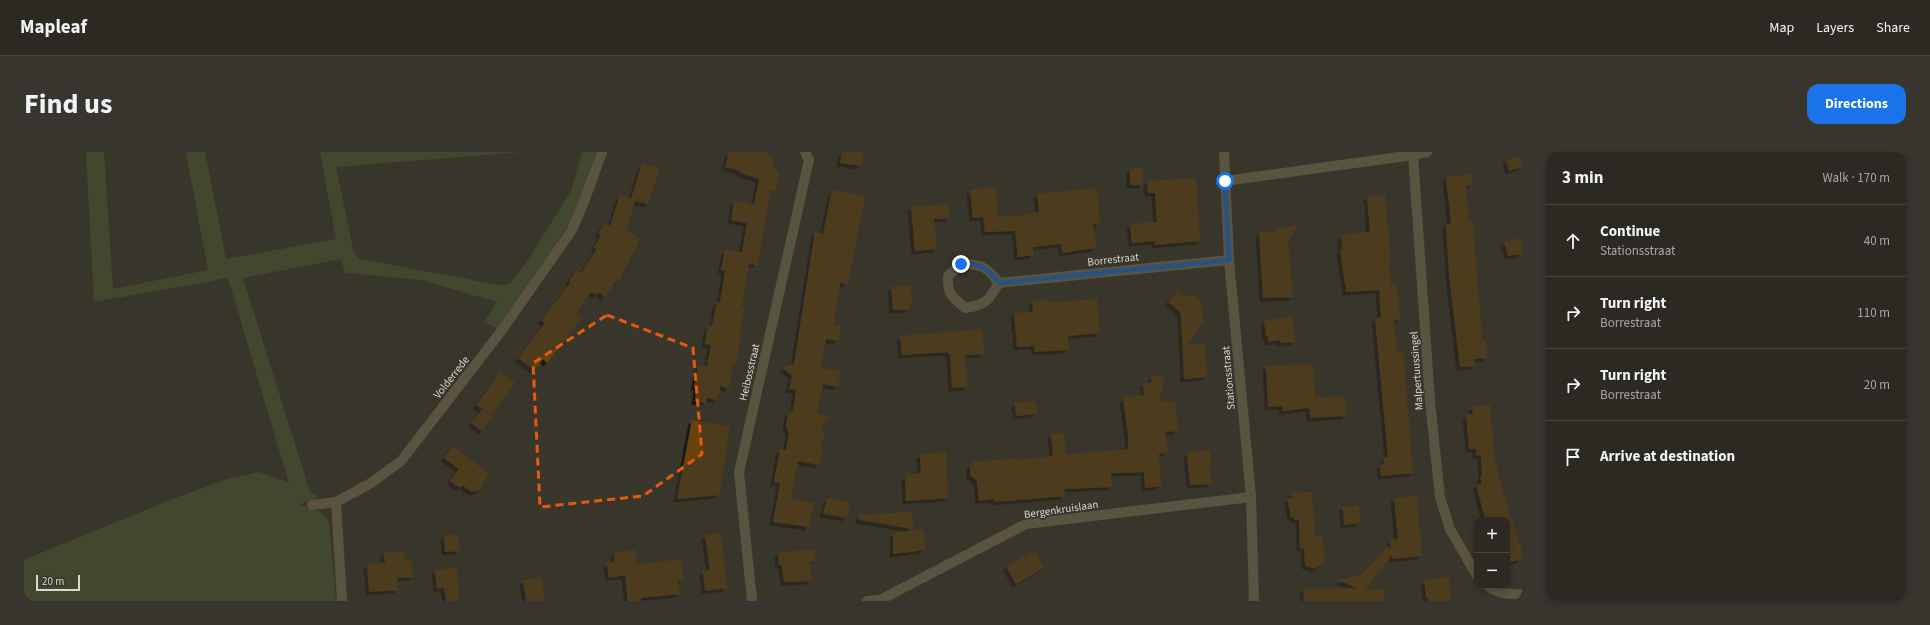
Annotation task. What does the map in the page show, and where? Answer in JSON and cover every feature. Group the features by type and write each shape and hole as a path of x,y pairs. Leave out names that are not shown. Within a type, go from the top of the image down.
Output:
{"street":[{"name":"Volderrede","path":"336,502 371,483 401,462 499,334 572,230 602,152"},
{"name":"Heibosstraat","path":"752,601 739,472 809,160 805,152"},
{"name":"Stationsstraat","path":"1224,152 1229,260 1251,497 1254,601"},
{"path":"1225,181 1413,156 1426,152"},
{"name":"Malpertuussingel","path":"1413,156 1430,401 1440,497 1450,529 1474,571"},
{"name":"Borrestraat","path":"999,283 1229,260"},
{"path":"961,264 978,264 990,271 999,283 990,300 979,306 965,308 953,298 948,287 948,276 961,264"},
{"name":"Bergenkruislaan","path":"867,601 880,600 1026,524 1251,497"},
{"path":"312,505 336,502 342,601"},
{"path":"1492,589 1515,595 1522,594"}],"highlighted area":[{"path":"607,315 693,348 702,454 643,496 540,507 533,363"}],"green space":[{"path":"86,152 104,152 113,289 208,270 186,152 205,152 226,259 336,239 320,152 521,152 336,167 354,253 360,259 499,285 510,284 524,266 571,191 582,152 596,152 582,200 568,226 497,328 484,322 497,302 421,280 345,273 341,259 243,278 310,492 319,497 298,505 312,508 320,512 329,522 336,601 24,601 24,560 170,500 227,479 259,472 289,483 228,278 94,302"}],"building":[{"path":"729,152 763,152 773,156 772,164 779,174 775,191 771,190 757,265 749,264 742,307 745,308 739,337 741,338 736,364 733,363 729,388 720,386 718,400 707,398 706,403 695,401 697,387 694,387 699,365 707,367 711,345 705,344 708,325 712,326 717,302 720,303 725,271 721,270 725,250 742,252 747,223 731,220 734,201 754,205 759,179 740,173 740,171 725,167"},
{"path":"842,152 864,152 861,166 840,163"},
{"path":"1522,156 1522,167 1509,171 1506,160"},
{"path":"642,163 660,169 648,204 635,201 626,229 640,239 618,282 616,281 605,297 598,292 596,295 591,292 576,313 582,317 566,339 547,363 543,359 534,370 518,358 545,323 541,320 571,282 569,281 577,270 581,273 597,249 594,248 601,235 598,234 604,223 610,226 620,195 631,199"},
{"path":"1143,168 1143,185 1130,185 1130,169"},
{"path":"1472,174 1473,185 1466,186 1469,222 1473,222 1482,341 1486,341 1487,358 1474,359 1475,366 1460,367 1449,275 1446,225 1451,224 1446,177"},
{"path":"1196,178 1200,241 1155,245 1155,241 1132,243 1130,224 1157,222 1155,193 1148,193 1147,181"},
{"path":"996,187 998,217 1026,215 1025,214 1039,212 1037,194 1097,188 1100,224 1093,224 1096,248 1062,253 1061,244 1033,247 1034,255 1018,257 1015,231 985,232 983,217 973,218 970,190"},
{"path":"832,190 865,196 848,284 840,283 834,325 841,326 838,341 826,339 821,368 841,371 838,387 823,384 817,414 830,417 820,428 825,434 820,448 823,449 819,465 798,461 791,499 814,503 809,527 773,522 780,483 774,482 780,449 786,450 789,432 786,427 788,413 793,410 796,390 789,389 792,376 782,367 794,364 815,232 823,234"},
{"path":"1385,195 1391,260 1389,261 1391,286 1397,285 1400,319 1394,320 1397,352 1403,351 1413,473 1381,476 1380,465 1384,464 1384,458 1388,457 1375,318 1381,317 1379,290 1346,292 1340,250 1342,249 1341,235 1370,232 1367,196"},
{"path":"948,204 950,218 934,219 937,249 915,251 911,207"},
{"path":"1297,225 1288,241 1293,297 1263,298 1259,232 1274,232 1273,229"},
{"path":"1522,238 1522,254 1508,256 1504,242"},
{"path":"910,285 912,303 909,304 909,309 893,310 891,287"},
{"path":"1178,290 1184,296 1194,295 1201,301 1204,322 1187,345 1205,343 1207,377 1184,379 1181,316 1179,311 1168,302"},
{"path":"1049,299 1049,303 1097,299 1100,333 1068,336 1069,350 1035,352 1034,346 1017,347 1014,313 1033,312 1032,301"},
{"path":"1293,317 1295,342 1281,343 1280,340 1268,342 1264,320"},
{"path":"982,329 984,354 965,355 968,387 952,388 950,354 947,352 902,355 900,336"},
{"path":"1313,364 1315,398 1345,396 1346,416 1310,418 1309,408 1283,411 1282,406 1268,407 1266,366"},
{"path":"500,372 515,383 491,415 476,405"},
{"path":"1152,375 1165,378 1159,402 1175,401 1178,431 1165,432 1168,453 1159,454 1161,486 1145,488 1144,472 1111,473 1112,487 1064,489 1065,496 994,502 994,499 979,501 977,481 970,475 970,466 974,462 1019,458 1019,460 1053,456 1051,434 1064,433 1066,454 1128,449 1128,435 1123,398 1144,395 1143,383 1151,383"},
{"path":"1036,401 1037,414 1016,416 1015,403"},
{"path":"1490,405 1495,460 1504,495 1522,552 1522,559 1510,562 1510,517 1485,517 1476,485 1482,484 1480,477 1482,476 1481,455 1476,456 1476,449 1469,449 1466,415 1473,414 1472,407"},
{"path":"482,410 493,417 482,431 471,423"},
{"path":"692,420 730,427 719,495 677,499"},
{"path":"452,446 488,473 480,490 472,492 462,485 460,488 450,481 459,469 444,458"},
{"path":"1210,450 1211,463 1209,464 1211,484 1190,485 1187,453"},
{"path":"946,452 948,498 906,501 905,476 921,473 920,454"},
{"path":"1312,492 1315,537 1322,536 1325,562 1314,569 1305,565 1304,548 1300,549 1299,520 1294,520 1294,517 1291,517 1287,499 1292,498 1292,493"},
{"path":"1417,496 1422,556 1392,559 1392,555 1365,590 1384,589 1385,601 1304,601 1303,589 1356,588 1339,580 1361,575 1388,546 1391,549 1390,540 1398,539 1394,498"},
{"path":"827,498 850,502 847,518 823,514"},
{"path":"1359,505 1360,523 1344,525 1343,507"},
{"path":"912,512 913,529 859,520 859,515"},
{"path":"924,529 925,550 893,554 893,533"},
{"path":"721,533 727,588 705,591 703,571 710,570 705,535"},
{"path":"458,534 460,551 445,552 444,536"},
{"path":"814,549 815,561 810,561 812,581 784,582 782,565 779,565 778,553"},
{"path":"635,550 637,565 681,559 684,580 678,580 680,594 641,598 641,601 628,601 625,575 609,578 607,563 615,562 614,553"},
{"path":"1035,551 1044,568 1016,584 1006,566"},
{"path":"404,552 405,560 411,559 413,577 397,578 398,590 369,592 367,564 385,563 384,553"},
{"path":"457,568 459,601 446,601 444,588 437,589 435,570"},
{"path":"541,577 544,601 526,601 523,580"},
{"path":"1449,577 1451,601 1430,601 1426,597 1424,580"}],"route":[{"path":"961,264 978,264 990,271 999,283 1229,260 1225,181"}]}
